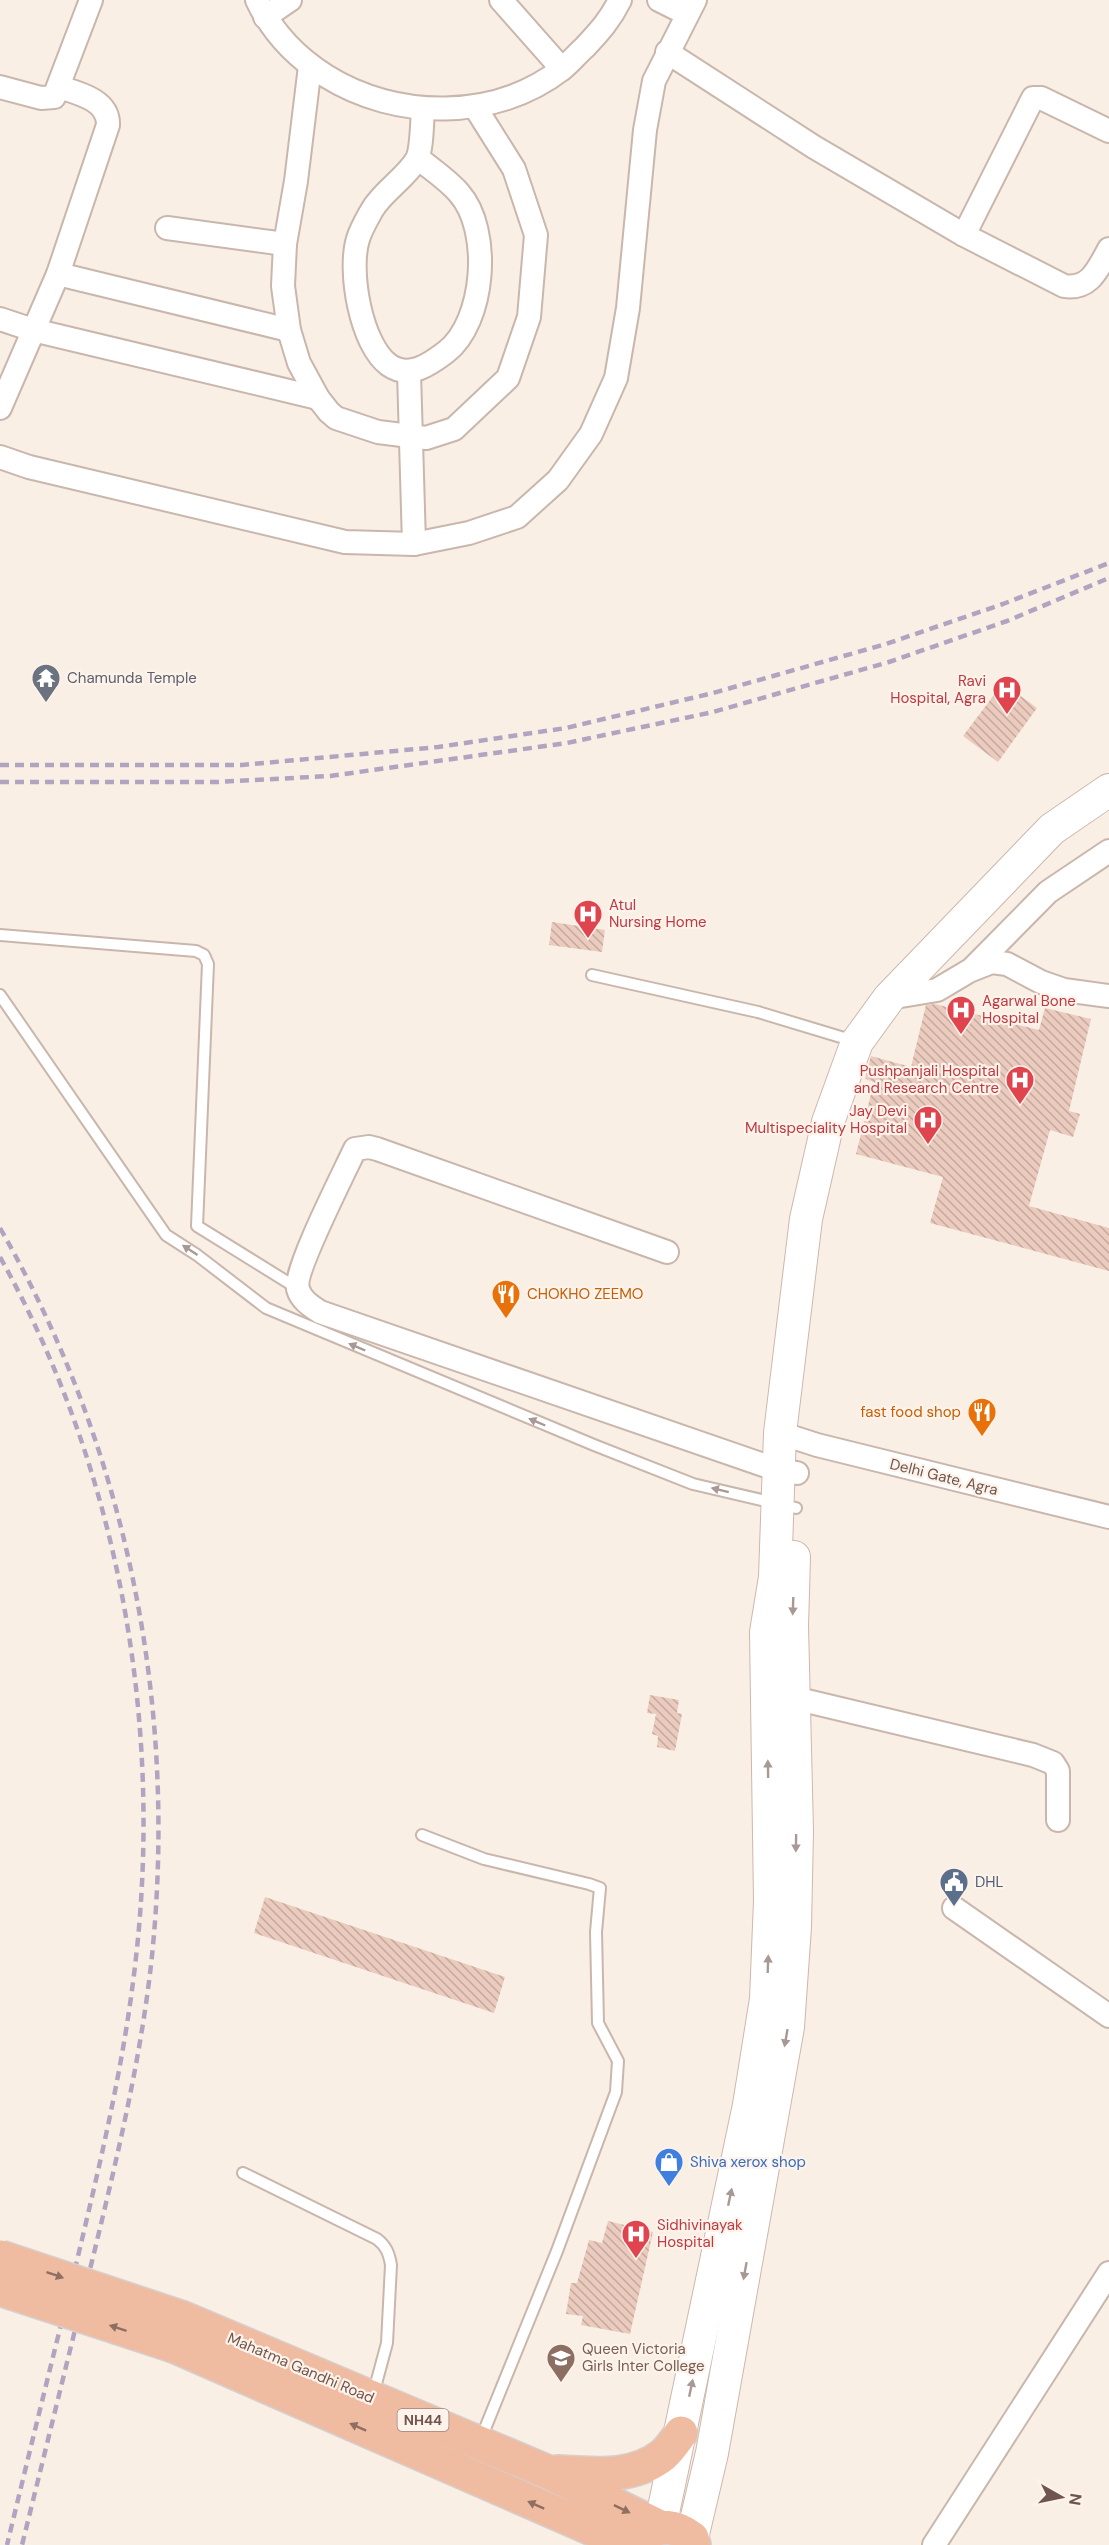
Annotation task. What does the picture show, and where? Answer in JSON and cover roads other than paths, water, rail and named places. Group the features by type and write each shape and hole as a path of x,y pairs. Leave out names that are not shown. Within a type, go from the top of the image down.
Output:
{"highway":[{"name":"Mahatma Gandhi Road","path":"0,2256 178,2332 628,2545"},
{"name":"Mahatma Gandhi Road","path":"0,2289 178,2332 373,2398 548,2472 650,2536"},
{"path":"548,2472 602,2475 620,2473 640,2467 663,2455 681,2433"},
{"name":"NH44","path":"650,2536 674,2527 693,2541"}],"main road":[{"path":"650,2536 681,2433 756,2139 788,2027 795,1927 782,1809 780,1697 792,1626 786,1507 787,1425 806,1219 828,1122 857,1042 889,998 1052,829 1109,790"},
{"path":"693,2541 712,2453 756,2139"}],"street":[{"path":"0,87 50,99 54,97 91,0"},
{"path":"290,0 261,8 285,43 310,66 344,88 383,103 423,109 475,107 521,93 562,69 609,21 620,0"},
{"path":"501,0 562,69"},
{"path":"0,457 29,467 345,542 414,544 469,533 517,517 558,480 591,434 616,378 628,308 645,130 654,81 691,7 659,0"},
{"path":"667,52 814,147 964,235 1064,286 1074,288 1103,278 1109,249"},
{"path":"310,66 285,244 283,285 289,330 298,363 318,398 336,418 378,432 411,438 426,438 454,429 508,378 529,317 536,236 514,169 475,107"},
{"path":"0,408 58,274 96,164 108,118 95,100 58,87"},
{"path":"964,235 1031,100 1041,98 1109,131"},
{"path":"418,158 460,194 475,223 481,273 474,307 464,330 444,353 431,363 409,372 392,368 379,358 363,326 356,287 356,264 358,240 373,208 418,158 423,109"},
{"path":"167,228 285,244"},
{"path":"58,274 289,330"},
{"path":"0,319 33,330 318,398"},
{"path":"409,372 414,544"},
{"path":"969,971 1048,892 1109,851"},
{"path":"889,998 938,990 969,971 992,963 1007,964 1041,982 1064,990 1109,996"},
{"path":"667,1252 377,1149 361,1147 355,1149 306,1256 298,1276 297,1288 304,1300 320,1312 787,1471"},
{"name":"Delhi Gate, Agra","path":"787,1425 1109,1517"},
{"path":"780,1697 1033,1755 1053,1763 1058,1771 1058,1820"},
{"path":"954,1908 1109,2016"},
{"path":"934,2545 1109,2273"}],"lane":[{"path":"0,935 196,951 204,955 208,964 197,1226 297,1288"},
{"path":"592,975 758,1012 857,1042"},
{"path":"0,995 166,1235 197,1255 266,1308 693,1484 786,1507"},
{"path":"422,1835 484,1858 600,1888 596,1932 598,2023 618,2061 616,2092 557,2251 479,2443"},
{"path":"243,2173 377,2239 384,2244 390,2254 387,2343 373,2398"}],"railway":[{"path":"0,765 242,765 438,747 566,728 713,693 886,644 1003,604 1109,563"},
{"path":"0,782 217,782 330,776 567,743 713,712 889,662 1007,621 1109,578"},
{"path":"0,1228 44,1313 82,1401 111,1492 134,1584 149,1679 157,1774 158,1869 151,1965 141,2038 111,2182 22,2545"},
{"path":"0,1257 41,1339 75,1424 103,1511 123,1601 136,1691 143,1783 142,1875 135,1966 124,2044 92,2197 7,2545"}],"place":[{"name":"Chamunda Temple","path":"46,704"},
{"name":"Ravi Hospital, Agra","path":"1007,716"},
{"name":"Atul Nursing Home","path":"588,940"},
{"name":"Agarwal Bone Hospital","path":"961,1036"},
{"name":"Pushpanjali Hospital and Research Centre","path":"1020,1106"},
{"name":"Jay Devi Multispeciality Hospital","path":"928,1146"},
{"name":"CHOKHO ZEEMO","path":"506,1320"},
{"name":"fast food shop","path":"982,1438"},
{"name":"DHL","path":"954,1908"},
{"name":"Shiva xerox shop","path":"669,2188"},
{"name":"Sidhivinayak Hospital","path":"636,2260"},
{"name":"Queen Victoria Girls Inter College","path":"561,2384"}]}
